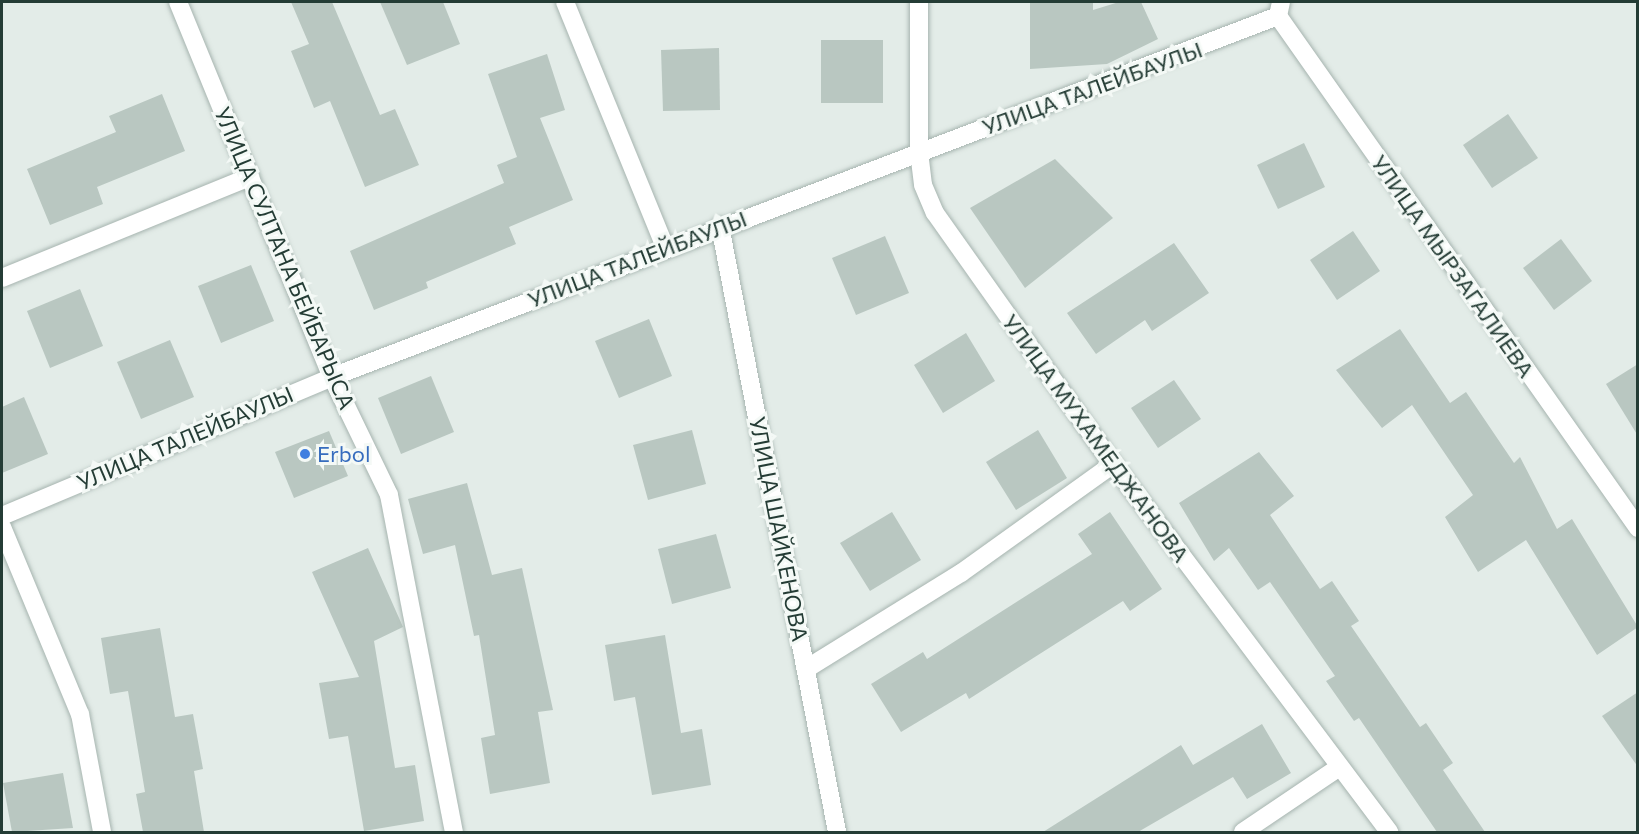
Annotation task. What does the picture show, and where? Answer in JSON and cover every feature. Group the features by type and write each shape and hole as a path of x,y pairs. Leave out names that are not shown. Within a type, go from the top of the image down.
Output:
{"street":[{"name":"УЛИЦА СУЛТАНА БЕЙБАРЫСА","path":"178,2 332,377 389,495 454,832"},
{"path":"565,2 665,247"},
{"name":"УЛИЦА МУХАМЕДЖАНОВА","path":"919,2 919,152 923,185 935,213 1113,464 1338,768 1389,832"},
{"name":"УЛИЦА ТАЛЕЙБАУЛЫ","path":"2,516 332,377 665,247 919,152 1279,9"},
{"name":"УЛИЦА МЫРЗАГАЛИЕВА","path":"1279,9 1638,528"},
{"path":"2,278 250,177"},
{"name":"УЛИЦА ШАЙКЕНОВА","path":"720,226 837,832"},
{"path":"806,669 961,573 1113,464"},
{"path":"2,527 80,714 102,832"},
{"path":"1243,832 1338,768"}],"building":[{"path":"291,2 332,2 380,115 395,109 419,165 365,187 330,101 314,108 291,51 309,44"},
{"path":"380,2 443,2 460,44 407,65"},
{"path":"1030,2 1093,2 1093,10 1119,2 1141,2 1158,39 1107,64 1030,69"},
{"path":"821,40 883,40 883,103 821,103"},
{"path":"719,48 720,110 663,111 661,50"},
{"path":"547,54 565,110 540,118 573,200 509,227 516,244 426,282 428,288 374,310 350,251 504,183 497,165 517,157 488,74"},
{"path":"162,94 185,151 97,187 103,204 50,225 27,169 116,132 109,116"},
{"path":"1508,114 1538,158 1492,188 1463,145"},
{"path":"1304,143 1325,187 1278,209 1257,165"},
{"path":"1055,159 1113,218 1025,288 970,208"},
{"path":"1353,231 1380,271 1337,300 1310,260"},
{"path":"885,236 909,293 856,315 832,258"},
{"path":"1561,239 1592,281 1554,310 1523,268"},
{"path":"1174,243 1209,293 1152,331 1145,320 1096,354 1067,313"},
{"path":"251,265 274,321 221,343 198,286"},
{"path":"80,289 103,346 50,368 27,311"},
{"path":"649,319 672,376 619,398 595,341"},
{"path":"1400,329 1450,403 1466,392 1514,463 1520,457 1557,529 1572,519 1638,627 1597,655 1526,540 1478,572 1445,517 1473,495 1412,405 1382,428 1336,370"},
{"path":"966,333 995,381 943,413 914,365"},
{"path":"170,340 194,397 141,419 117,362"},
{"path":"1638,364 1638,436 1606,384"},
{"path":"431,376 454,432 401,454 378,398"},
{"path":"1174,380 1201,419 1158,448 1131,408"},
{"path":"24,397 48,454 2,473 2,407"},
{"path":"692,430 706,484 648,500 633,445"},
{"path":"1038,430 1067,478 1016,510 986,462"},
{"path":"329,431 348,476 294,498 275,452"},
{"path":"1259,452 1294,496 1270,515 1320,589 1332,581 1359,621 1351,626 1420,727 1426,723 1453,763 1443,770 1485,832 1437,832 1359,718 1354,721 1326,681 1335,676 1270,582 1258,590 1229,548 1214,561 1179,503"},
{"path":"467,483 492,575 522,568 553,710 538,712 550,783 490,794 481,738 495,735 479,635 474,636 455,545 423,554 408,499"},
{"path":"892,512 921,560 870,591 840,543"},
{"path":"1110,512 1162,589 1130,611 1123,601 969,699 966,693 901,732 871,684 923,652 927,659 1092,554 1078,534"},
{"path":"716,534 731,588 672,604 658,549"},
{"path":"368,548 403,627 374,641 395,768 415,765 424,821 364,831 348,736 329,739 319,683 359,677 312,572"},
{"path":"160,628 175,717 193,714 203,769 194,771 204,832 143,832 136,794 145,792 128,691 110,694 101,638"},
{"path":"665,635 681,733 702,729 711,785 652,795 635,697 614,701 605,645"},
{"path":"1638,692 1638,767 1602,716"},
{"path":"1262,724 1291,773 1247,799 1233,777 1138,832 1043,832 1181,745 1193,765"},
{"path":"63,773 73,828 12,832 3,783"}],"place":[{"name":"Erbol","path":"305,454"}]}
